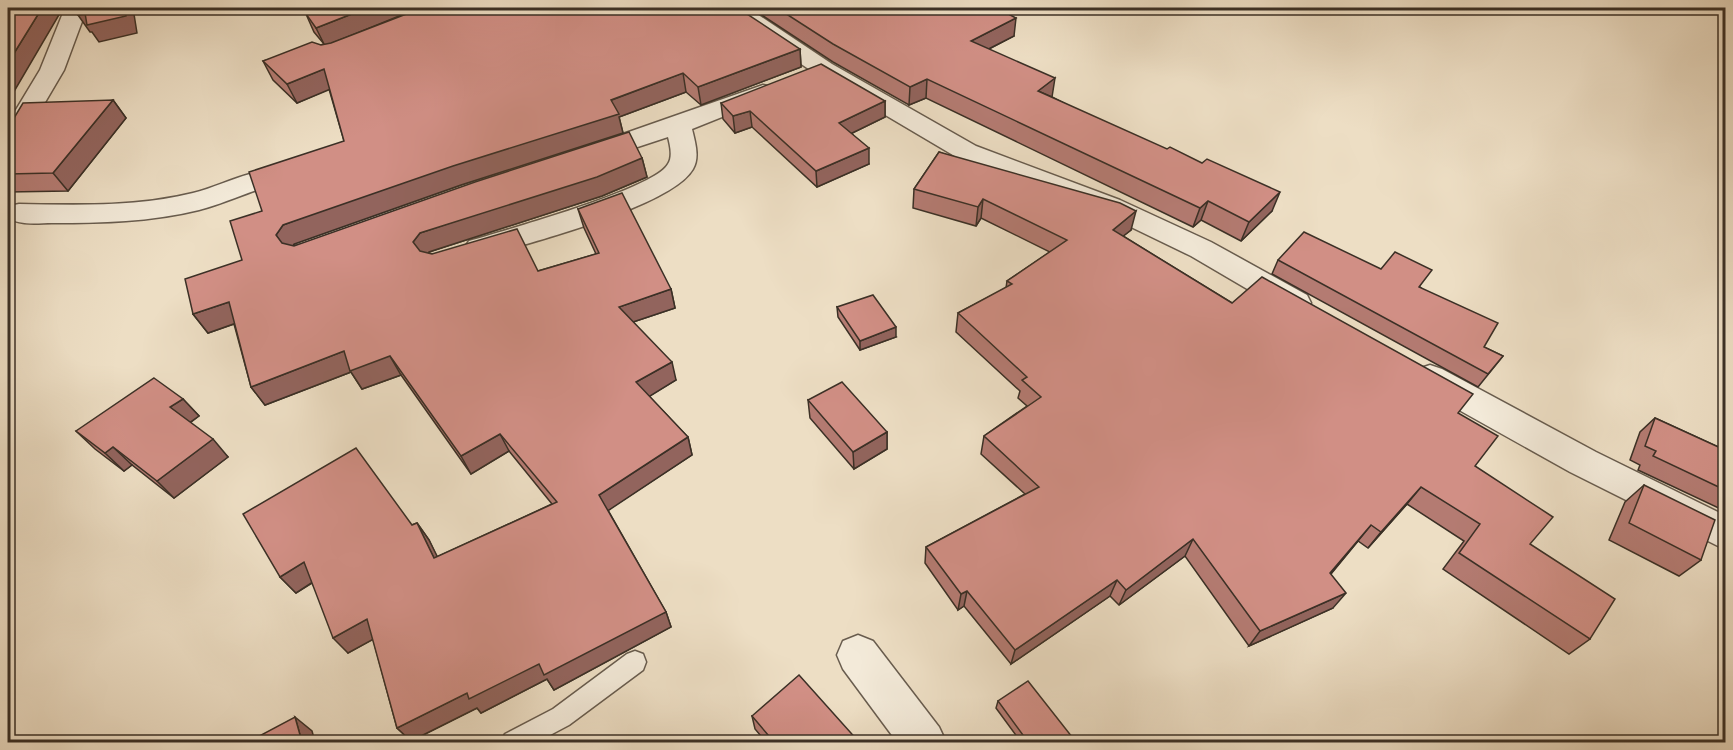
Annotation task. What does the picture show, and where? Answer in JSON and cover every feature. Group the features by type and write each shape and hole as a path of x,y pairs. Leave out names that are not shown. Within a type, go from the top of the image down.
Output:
{"street":[{"path":"8,144 52,70 76,8"},
{"path":"734,8 824,69 967,152 1130,216 1201,249 1321,318"},
{"path":"569,161 678,125 824,69"},
{"path":"451,257 594,211 662,183 679,169 684,150 678,125"},
{"path":"12,215 163,207 198,201 250,183"},
{"path":"1402,363 1583,462 1725,534"},
{"path":"858,655 924,742"}],"lane":[{"path":"513,742 561,717 635,662"}],"building":[{"path":"8,8 42,8 8,63"},
{"path":"77,8 125,8 126,16 87,25 85,13 78,15"},
{"path":"326,8 367,8 316,28 306,14"},
{"path":"422,8 738,8 800,49 698,87 683,73 611,100 619,114 453,166 283,225 276,235 282,243 294,246 475,182 629,132 642,158 597,177 420,233 413,242 420,251 432,254 517,229 538,271 599,253 578,209 622,193 671,289 619,307 672,362 636,382 688,437 599,495 666,612 544,675 539,664 469,699 467,693 397,728 367,619 333,638 304,562 280,577 243,514 356,448 412,525 417,523 434,558 557,502 500,434 461,456 390,356 350,371 344,351 251,387 229,302 193,314 185,279 242,260 230,221 262,211 249,172 344,141 324,69 287,84 263,61 312,42 321,45 331,43"},
{"path":"777,8 997,8 1016,18 971,41 1055,78 1038,91 1167,149 1170,147 1202,163 1207,159 1280,192 1249,222 1208,201 1200,208 927,79 910,87 833,44"},
{"path":"821,64 885,101 839,123 869,148 816,171 750,111 733,116 721,103"},
{"path":"113,100 53,173 8,174 8,128 23,103"},
{"path":"939,152 1120,203 1136,211 1113,230 1232,303 1262,277 1473,394 1458,413 1498,436 1475,466 1553,517 1530,544 1615,599 1590,639 1459,553 1480,524 1421,487 1381,532 1371,525 1330,573 1346,593 1260,631 1193,539 1126,590 1117,580 1015,650 967,591 961,594 926,547 1039,487 984,436 1041,397 1022,380 1027,377 958,313 1012,284 1007,281 1067,240 983,199 978,207 914,189"},
{"path":"1304,232 1381,269 1395,252 1432,270 1419,287 1498,323 1484,347 1503,356 1488,374 1278,260"},
{"path":"873,295 896,327 860,341 837,307"},
{"path":"154,378 183,399 170,407 213,439 157,481 113,447 105,453 76,431"},
{"path":"842,382 887,432 853,452 808,400"},
{"path":"1655,418 1725,450 1725,490 1653,456 1656,451 1645,446"},
{"path":"1644,485 1715,520 1701,560 1629,523"},
{"path":"799,675 859,742 774,742 752,716"},
{"path":"1028,681 1076,742 1028,742 998,701"},
{"path":"295,717 302,742 248,742"}]}
